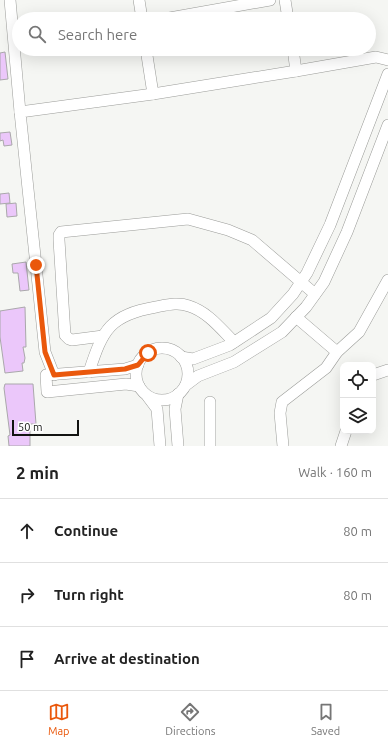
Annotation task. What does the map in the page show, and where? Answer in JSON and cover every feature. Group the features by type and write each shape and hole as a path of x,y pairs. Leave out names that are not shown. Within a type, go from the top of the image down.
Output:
{"street":[{"path":"10,0 12,13"},
{"path":"139,0 141,12"},
{"path":"187,12 210,5 270,0"},
{"path":"285,0 287,12"},
{"path":"17,56 20,112 45,352 54,375"},
{"path":"147,56 153,94"},
{"path":"294,56 296,71"},
{"path":"20,112 153,94 376,57 388,60"},
{"path":"180,357 193,359 234,342 271,318 308,273 330,225 388,74"},
{"path":"148,396 156,400 165,400 178,394 186,385 198,376 234,362 282,332 296,317 324,282 347,232 385,140 388,125"},
{"path":"365,133 385,140"},
{"path":"103,336 72,340 66,335 59,234 61,232 188,219 228,230 252,240 315,294"},
{"path":"283,446 280,413 282,402 326,368 337,352 359,332 388,280"},
{"path":"89,372 96,349 103,336 113,323 120,317 138,310 170,304 181,304 202,312 234,342"},
{"path":"296,317 337,352"},
{"path":"160,446 157,409 139,386 136,373 138,365 145,355 155,349 171,350 180,357 187,368 188,376 186,385"},
{"path":"138,365 125,369 46,375 47,392 126,384 139,386"},
{"path":"376,375 388,370"},
{"path":"178,394 175,409 178,446"},
{"path":"210,402 210,446"},
{"path":"341,446 345,434"}],"building":[{"path":"5,52 8,79 0,80 0,53"},
{"path":"10,132 12,145 4,146 3,140 0,141 0,133"},
{"path":"9,193 10,203 0,204 0,194"},
{"path":"16,203 17,216 7,217 6,204"},
{"path":"26,262 29,290 20,291 18,273 13,273 12,264"},
{"path":"25,307 26,347 23,347 25,358 24,363 22,363 23,371 5,373 0,337 0,311"},
{"path":"5,384 33,384 36,424 30,424 30,446 9,446 8,436 10,435 4,388"}],"route":[{"path":"36,265 45,352 54,375 125,369 138,365 142,358 148,353"}]}
